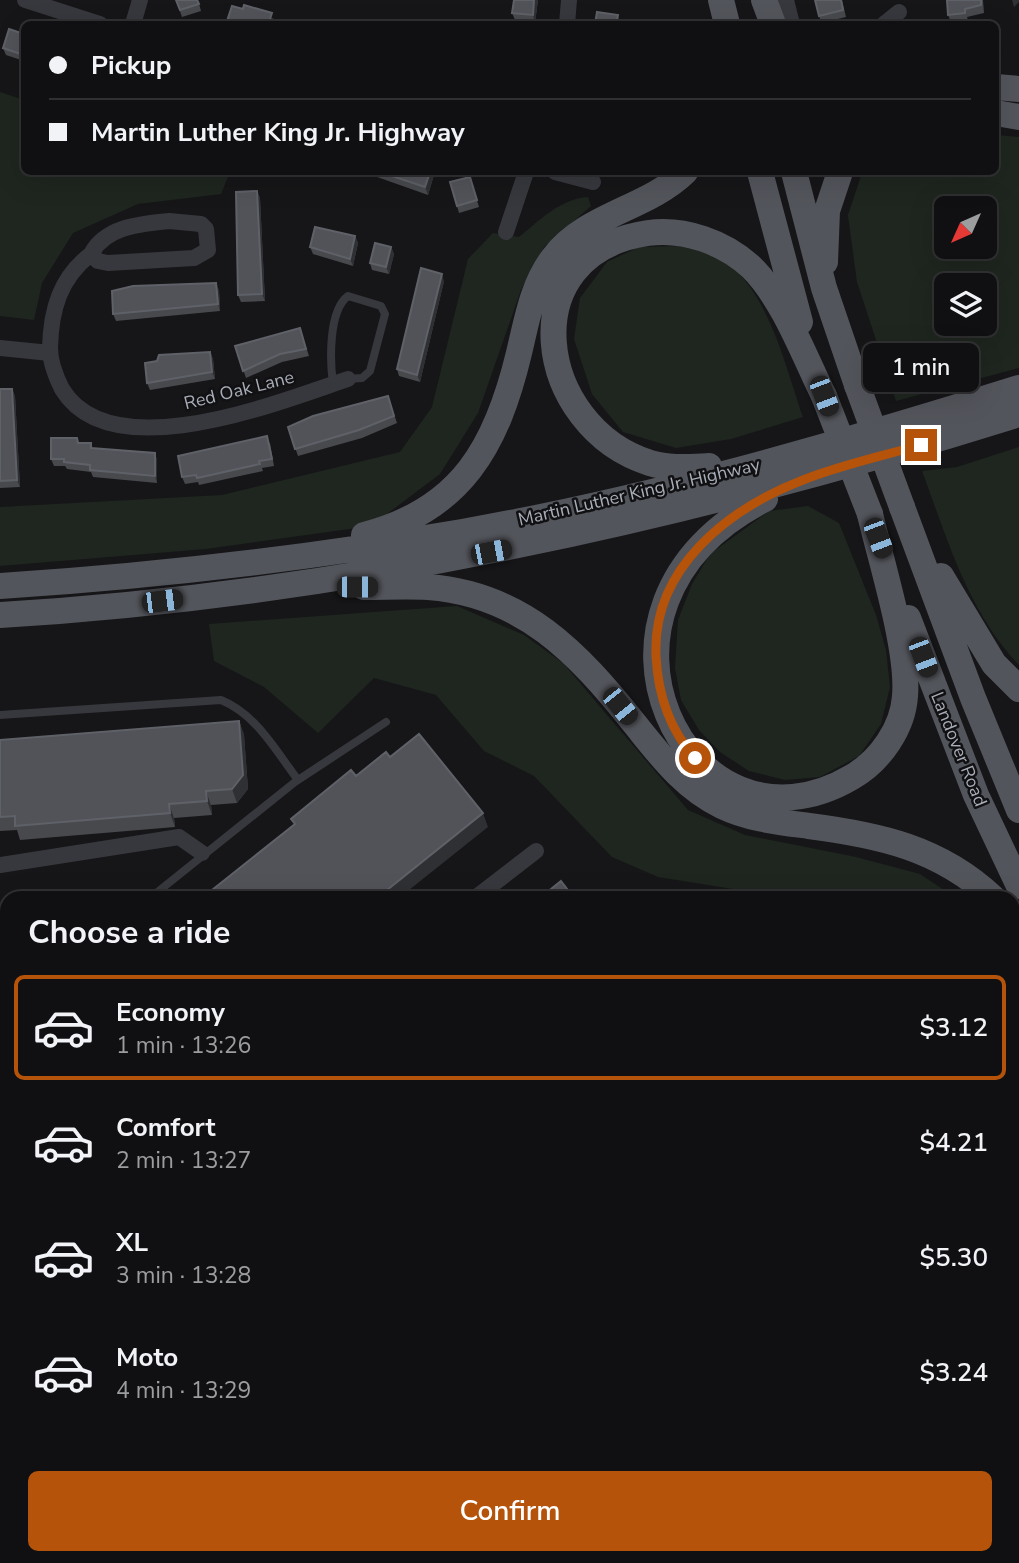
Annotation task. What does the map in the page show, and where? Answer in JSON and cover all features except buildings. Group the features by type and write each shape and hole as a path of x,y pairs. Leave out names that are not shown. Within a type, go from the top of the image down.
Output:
{"main road":[{"path":"721,0 726,21"},
{"path":"754,0 759,21"},
{"path":"764,0 772,21"},
{"path":"999,87 1019,89"},
{"path":"999,114 1019,117"},
{"path":"277,558 386,529 421,513 454,488 479,458 497,426 507,402 531,302 552,259 585,229 661,189 681,175"},
{"name":"Landover Road","path":"761,175 789,286 824,396 963,762 1019,886"},
{"name":"Landover Road","path":"795,175 824,288 857,385 973,698 1019,810"},
{"path":"824,288 827,211 838,175"},
{"path":"782,458 691,467 663,466 635,457 598,432 569,397 554,355 554,314 568,281 594,252 627,237 667,232 717,244 751,267 768,288 824,396"},
{"name":"Martin Luther King Jr. Highway","path":"0,586 380,546 464,531 598,504 782,458 1014,389"},
{"name":"Martin Luther King Jr. Highway","path":"0,615 136,604 285,586 517,547 803,479 1019,414"},
{"path":"921,445 1019,427"},
{"path":"803,479 738,513 713,532 674,578 659,620 656,666 666,712 687,749 706,768 730,783 755,792 781,796 822,791 857,774 876,757 891,737 904,705 904,663 870,514"},
{"path":"902,507 984,649 1003,676 1019,689"},
{"path":"285,586 429,587 466,594 501,606 536,623 567,645 594,673 672,770 706,797 747,816 864,834 902,843 952,865 984,891"}],"street":[{"path":"25,0 91,21"},
{"path":"134,21 140,0"},
{"path":"567,21 569,0"},
{"path":"786,0 791,21"},
{"path":"888,21 900,12"},
{"path":"506,232 525,175"},
{"path":"566,175 593,182"},
{"path":"0,348 50,353 51,327 58,295 70,274 91,254 103,237 147,223 201,224 208,238 208,250 194,258 108,263 98,261 91,254"},
{"name":"Red Oak Lane","path":"50,353 60,384 75,405 98,421 130,427 202,421 340,382"},
{"path":"0,865 179,837 202,853"},
{"path":"484,891 536,851"}],"lane":[{"path":"348,296 381,306 385,314 370,371 362,378 340,382 329,358 331,337 342,300 348,296"},
{"path":"0,715 221,700 237,706 253,721 298,780"},
{"path":"158,891 202,853 298,780 386,722"}],"shaded area":[{"path":"0,92 21,99 21,175 229,175 221,194 138,204 73,233 42,283 34,320 0,316"},
{"path":"999,135 1019,137 1019,368 896,401 857,282 848,215 861,175 999,175"},
{"path":"588,197 591,206 544,247 521,290 478,413 440,474 371,526 206,549 0,566 0,507 222,495 400,452 432,407 468,259 493,233 519,237 559,206"},
{"path":"679,246 720,258 737,271 751,288 773,329 803,417 731,439 676,448 623,432 592,394 574,339 580,298 607,262 639,247"},
{"path":"1019,447 1019,665 1001,644 972,598 950,548 922,471 957,467"},
{"path":"808,506 839,523 876,615 886,650 890,687 881,724 859,756 820,777 785,780 749,771 720,752 699,730 681,700 675,668 678,620 692,584 710,554 769,511"},
{"path":"457,606 524,635 563,663 688,810 745,835 856,857 920,874 946,891 733,891 658,877 612,857 534,776 484,751 436,695 374,678 318,733 264,687 214,661 209,624"}],"route":[{"path":"695,758 679,738 666,712 656,666 656,634 663,604 681,568 701,543 724,522 752,505 803,479 921,445"}]}
